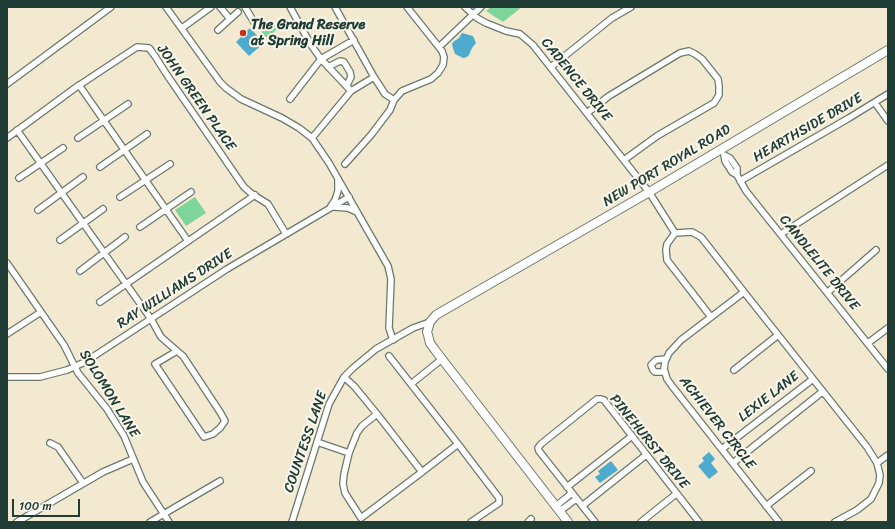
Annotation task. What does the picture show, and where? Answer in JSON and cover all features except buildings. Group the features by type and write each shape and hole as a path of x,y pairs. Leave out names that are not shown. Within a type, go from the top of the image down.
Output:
{"main road":[{"name":"NEW PORT ROYAL ROAD","path":"430,322 436,315 457,302 722,152 888,50"},
{"path":"430,322 427,332 429,339 442,359 568,522"}],"street":[{"path":"7,84 110,7"},
{"path":"166,7 226,88 241,99 282,118 312,138 338,178 388,266 391,279 389,328 393,340"},
{"path":"182,28 211,7"},
{"path":"220,7 230,19"},
{"path":"245,7 255,24"},
{"path":"290,7 311,45 321,59 351,90"},
{"path":"335,7 374,77 385,94 394,100"},
{"path":"345,164 371,135 390,110 394,100 402,91 431,79 438,73 443,65 444,57 442,51 407,7"},
{"name":"CADENCE DRIVE","path":"465,7 473,15 486,23 506,31 520,34 533,45 649,192"},
{"path":"439,47 481,7"},
{"path":"551,66 612,18 631,7"},
{"path":"218,30 238,12"},
{"path":"290,99 321,59 354,40"},
{"name":"JOHN GREEN PLACE","path":"7,138 79,85 137,47 149,48 244,187 268,204 286,234"},
{"path":"587,113 609,96 680,53 689,51 695,54 702,59 718,79 719,95 714,103 657,136 624,160"},
{"path":"328,67 340,61 344,62 350,72 351,77 347,85"},
{"path":"312,138 351,90 374,77"},
{"path":"79,85 188,242"},
{"name":"HEARTHSIDE DRIVE","path":"740,181 888,94"},
{"path":"875,102 888,121"},
{"path":"78,138 128,104"},
{"path":"17,130 151,319 161,336 183,356 220,412 225,421 214,434 204,437 155,364 177,351"},
{"path":"100,167 147,134"},
{"path":"19,178 62,148"},
{"name":"CANDLELITE DRIVE","path":"722,152 730,158 737,168 737,175 746,191 828,292 886,367"},
{"path":"120,197 170,164"},
{"path":"781,234 888,165"},
{"path":"38,210 83,177"},
{"path":"330,208 335,200 338,190 338,178"},
{"path":"140,227 191,192"},
{"path":"649,192 675,233"},
{"path":"100,302 255,195"},
{"name":"RAY WILLIAMS DRIVE","path":"7,377 40,377 75,367 85,362 221,274 349,197"},
{"path":"330,208 339,206 357,212"},
{"path":"60,240 103,209"},
{"path":"675,233 692,232 701,237 867,447 877,463 880,475 879,483 871,499 857,510 835,522"},
{"path":"675,233 667,244 667,260 711,317"},
{"path":"80,271 125,237"},
{"path":"828,292 876,250"},
{"name":"SOLOMON LANE","path":"7,263 64,345 78,373 107,409 124,436 143,482 169,522"},
{"path":"665,372 656,372 653,370 651,365 656,360 666,359 669,353 681,340 744,292"},
{"path":"7,334 41,312"},
{"name":"COUNTESS LANE","path":"292,522 329,404 344,377 376,349 412,328 430,322"},
{"path":"868,344 888,328"},
{"path":"734,370 778,335"},
{"path":"389,356 499,498 499,503 470,522"},
{"path":"411,384 442,359"},
{"name":"ACHIEVER CIRCLE","path":"666,359 664,369 672,386 779,522"},
{"path":"344,377 354,386 377,414 422,472"},
{"name":"LEXIE LANE","path":"722,449 813,379"},
{"name":"LEXIE LANE","path":"733,463 822,392"},
{"name":"PINEHURST DRIVE","path":"595,522 538,448 597,399 601,398 699,522"},
{"path":"377,414 362,426 357,433 349,453 344,474 343,484 347,497 362,520 458,444"},
{"path":"567,487 632,436"},
{"path":"317,442 349,453"},
{"path":"50,443 58,447 83,483"},
{"path":"582,506 646,455"},
{"path":"877,463 888,455"},
{"path":"17,522 103,472 133,459"},
{"path":"766,506 811,471"},
{"path":"150,522 220,481"},
{"path":"558,508 572,493"},
{"path":"641,522 676,494"},
{"path":"558,508 576,498"}],"green space":[{"path":"491,7 522,7 503,22 486,11"},
{"path":"271,21 277,29 269,38 263,37 260,26"},
{"path":"195,197 206,213 186,226 175,210"}],"water":[{"path":"250,28 264,43 249,56 236,42"},
{"path":"462,33 473,36 476,43 469,55 463,58 455,54 452,45"},
{"path":"709,452 715,459 711,463 718,472 709,479 698,466 704,461 702,458"},
{"path":"611,461 618,470 600,483 595,477 600,474 598,471"}],"place":[{"name":"The Grand Reserve at Spring Hill","path":"243,33"}]}
